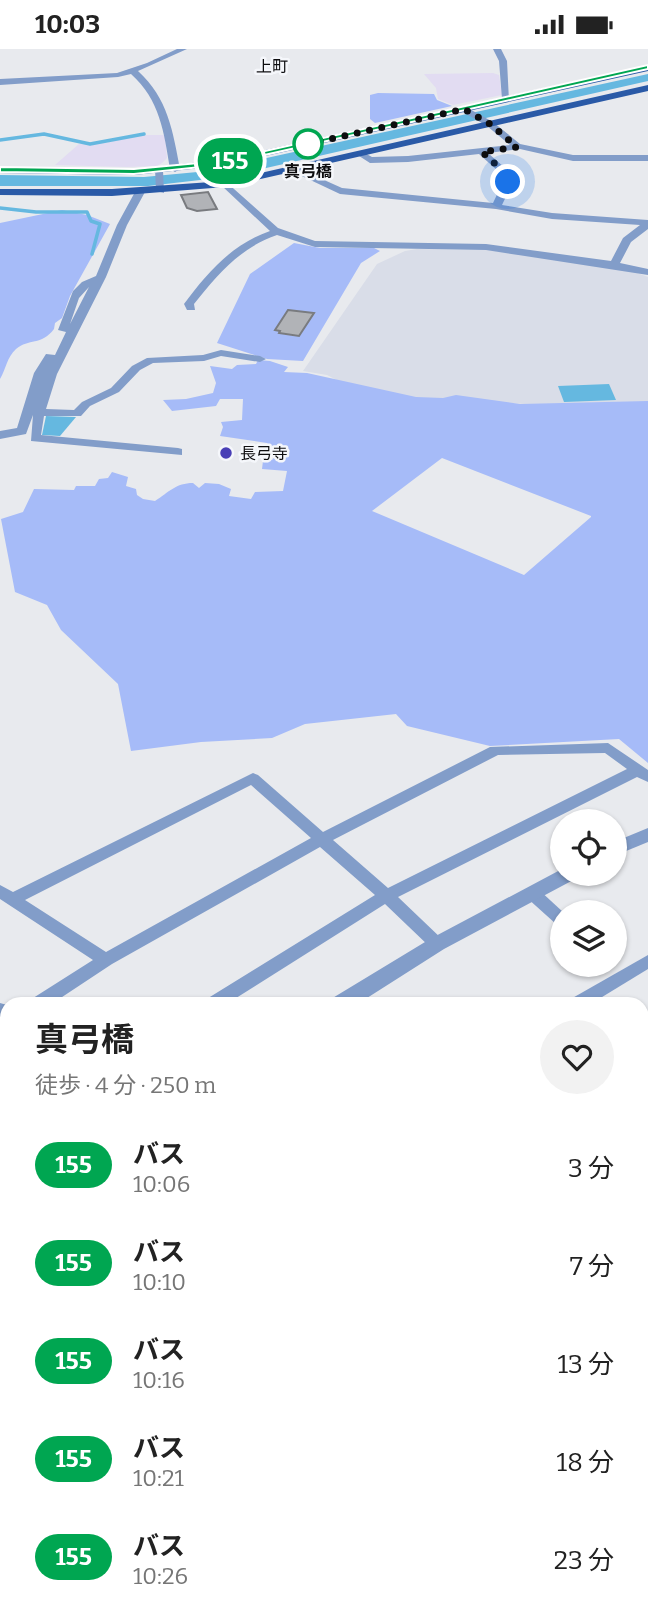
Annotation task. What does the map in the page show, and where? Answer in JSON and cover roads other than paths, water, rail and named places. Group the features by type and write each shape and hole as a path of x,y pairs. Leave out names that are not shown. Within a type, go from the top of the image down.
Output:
{"main road":[{"path":"0,170 107,172 175,169 264,154 648,68"},
{"path":"0,192 141,192 225,184 648,88"}],"street":[{"path":"0,82 96,78 133,71 183,49"},
{"path":"496,49 503,61 506,99"},
{"path":"133,71 150,87 165,111 175,169"},
{"path":"464,109 490,124 517,147"},
{"path":"361,154 369,160 517,147 573,158 648,158"},
{"path":"482,152 502,170 508,182 496,207"},
{"path":"292,169 340,191 496,207 515,212 578,219 648,224"},
{"path":"158,170 161,191"},
{"path":"225,184 275,232 294,241 315,244 486,247 648,272"},
{"path":"141,192 51,374 38,412 35,438 178,452"},
{"path":"614,265 626,240 648,224"},
{"path":"191,308 189,304 219,266 260,236 275,232"},
{"path":"0,435 22,431 40,373 58,344 76,294 87,283 97,281"},
{"path":"38,412 77,414 86,404 115,390 136,368 151,361 204,358 221,353 260,359"},
{"path":"48,997 106,960 320,840 495,750 608,748 643,773 388,895 224,997"},
{"path":"6,895 253,778 320,840 388,895 437,944"},
{"path":"627,844 648,834"},
{"path":"352,997 437,944 550,884"},
{"path":"532,894 550,910"},
{"path":"6,895 106,960"},
{"path":"627,967 648,961"},
{"path":"585,997 608,977"}],"waterway":[{"path":"0,140 44,134 90,144 144,134"},
{"path":"0,208 36,212 87,212 91,221 100,224 92,254"}],"place":[{"name":"真弓橋","path":"308,144"},
{"name":"長弓寺","path":"226,453"}],"district":[{"name":"上町","path":"272,66"}]}
